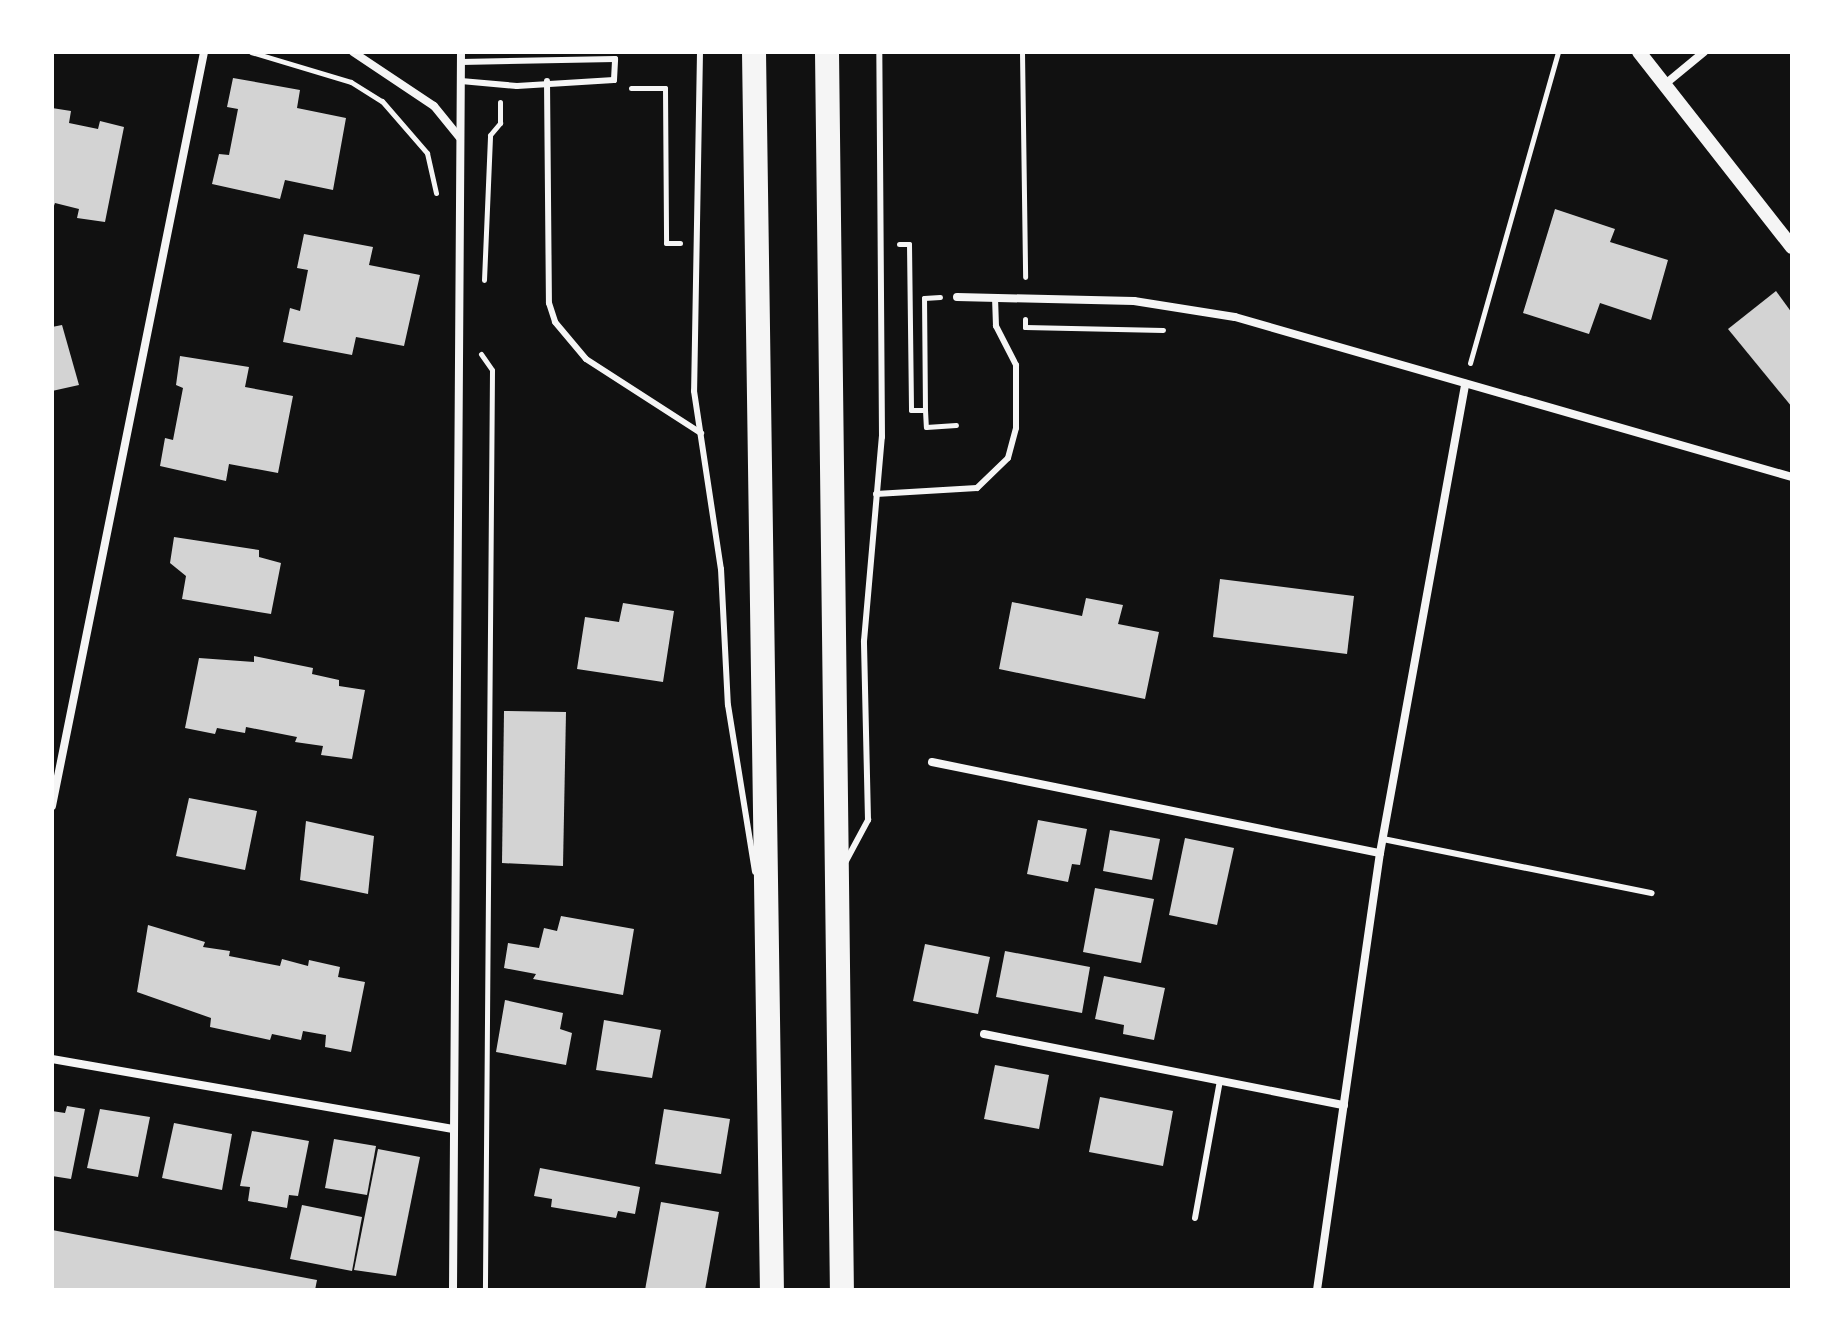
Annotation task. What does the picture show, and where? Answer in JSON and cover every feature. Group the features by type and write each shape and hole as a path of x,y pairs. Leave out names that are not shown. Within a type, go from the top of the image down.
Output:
{"highway":[{"path":"754,52 772,1290"},
{"path":"827,52 842,1290"}],"street":[{"path":"52,806 204,52"},
{"path":"353,52 434,106 460,138"},
{"path":"1639,52 1792,247"},
{"path":"1664,85 1704,52"},
{"path":"453,1290 461,57"},
{"path":"957,297 1134,301 1235,317 1792,477"},
{"path":"1317,1290 1380,853 1465,384"},
{"path":"932,762 1380,853"},
{"path":"984,1034 1344,1105"},
{"path":"52,1059 453,1129"}],"lane":[{"path":"700,52 700,243 694,391 721,569 728,705 765,937"},
{"path":"837,878 868,820 864,641 882,437 879,52"},
{"path":"461,57 615,59 614,80 547,81 517,86 501,81 461,81"},
{"path":"547,81 549,303 555,322 586,359 701,433"},
{"path":"876,494 977,488 1008,458 1016,428 1016,365 996,326 995,298"},
{"path":"1383,839 1652,893"},
{"path":"1195,1218 1220,1081"}],"path":[{"path":"251,52 351,82 382,101 427,153 437,211 486,211"},
{"path":"1465,384 1558,52"},
{"path":"484,283 490,135 500,123 501,81"},
{"path":"627,89 665,88 666,243 700,243"},
{"path":"881,244 909,244 911,410 925,410"},
{"path":"956,425 926,427 924,298 957,297"},
{"path":"482,340 481,355 492,370 485,1290"}],"building":[{"path":"233,78 300,90 297,108 346,118 333,190 285,180 280,199 212,184 219,154 229,155 238,109 227,107"},
{"path":"52,108 71,111 69,123 98,129 100,121 124,127 105,222 77,218 79,209 55,203 52,211"},
{"path":"1555,209 1615,229 1610,242 1668,260 1651,320 1600,303 1589,334 1523,313"},
{"path":"304,234 373,247 369,265 420,275 404,346 356,337 352,355 283,342 290,308 300,311 308,270 297,268"},
{"path":"1776,291 1792,313 1792,407 1728,329"},
{"path":"62,325 79,385 52,391 52,327"},
{"path":"180,356 249,367 245,387 293,396 278,473 229,464 226,481 160,466 165,438 173,440 183,388 176,385"},
{"path":"174,537 259,550 259,557 281,563 271,614 182,599 186,576 170,563"},
{"path":"1220,579 1354,596 1347,654 1213,637"},
{"path":"1086,598 1123,605 1118,624 1159,632 1145,699 999,669 1012,602 1082,616"},
{"path":"623,603 674,611 663,682 577,669 585,617 619,622"},
{"path":"254,656 313,668 312,674 339,680 339,686 365,690 352,759 321,755 323,746 295,742 297,737 246,727 245,733 217,728 215,734 185,728 199,658 254,662"},
{"path":"504,711 566,712 563,866 502,863"},
{"path":"189,798 257,811 245,870 176,856"},
{"path":"1038,820 1087,829 1080,865 1072,864 1068,882 1027,874"},
{"path":"306,821 374,836 368,894 300,880"},
{"path":"1110,830 1160,839 1152,880 1103,871"},
{"path":"1185,838 1234,848 1217,925 1169,915"},
{"path":"1095,888 1154,899 1141,963 1083,952"},
{"path":"561,916 634,929 623,995 533,979 536,974 504,968 508,943 539,948 544,928 557,931"},
{"path":"148,925 205,942 203,947 230,951 229,956 280,966 282,959 308,966 309,960 340,967 338,977 365,982 351,1052 325,1047 326,1035 303,1031 301,1040 272,1034 270,1040 210,1027 211,1018 137,992"},
{"path":"925,944 990,957 978,1014 913,1001"},
{"path":"1005,951 1090,967 1082,1013 996,997"},
{"path":"1104,976 1165,988 1154,1040 1123,1034 1124,1025 1095,1019"},
{"path":"505,1000 563,1013 560,1029 572,1033 566,1065 496,1052"},
{"path":"604,1020 661,1030 652,1078 596,1070"},
{"path":"995,1065 1049,1075 1039,1129 984,1119"},
{"path":"1100,1097 1173,1111 1163,1166 1089,1152"},
{"path":"67,1106 85,1109 71,1179 52,1176 52,1111 65,1113"},
{"path":"100,1109 150,1117 138,1177 87,1168"},
{"path":"664,1109 730,1119 721,1174 655,1164"},
{"path":"174,1123 232,1134 222,1190 162,1178"},
{"path":"252,1131 309,1141 298,1196 289,1195 287,1208 248,1201 250,1187 240,1186"},
{"path":"334,1139 376,1146 367,1195 325,1188"},
{"path":"378,1149 420,1157 396,1276 354,1270"},
{"path":"540,1168 640,1187 635,1214 618,1211 616,1218 551,1207 552,1199 534,1196"},
{"path":"661,1202 719,1212 705,1290 645,1290"},
{"path":"302,1205 362,1217 352,1271 290,1259"},
{"path":"52,1230 317,1280 315,1290 52,1290"}]}
